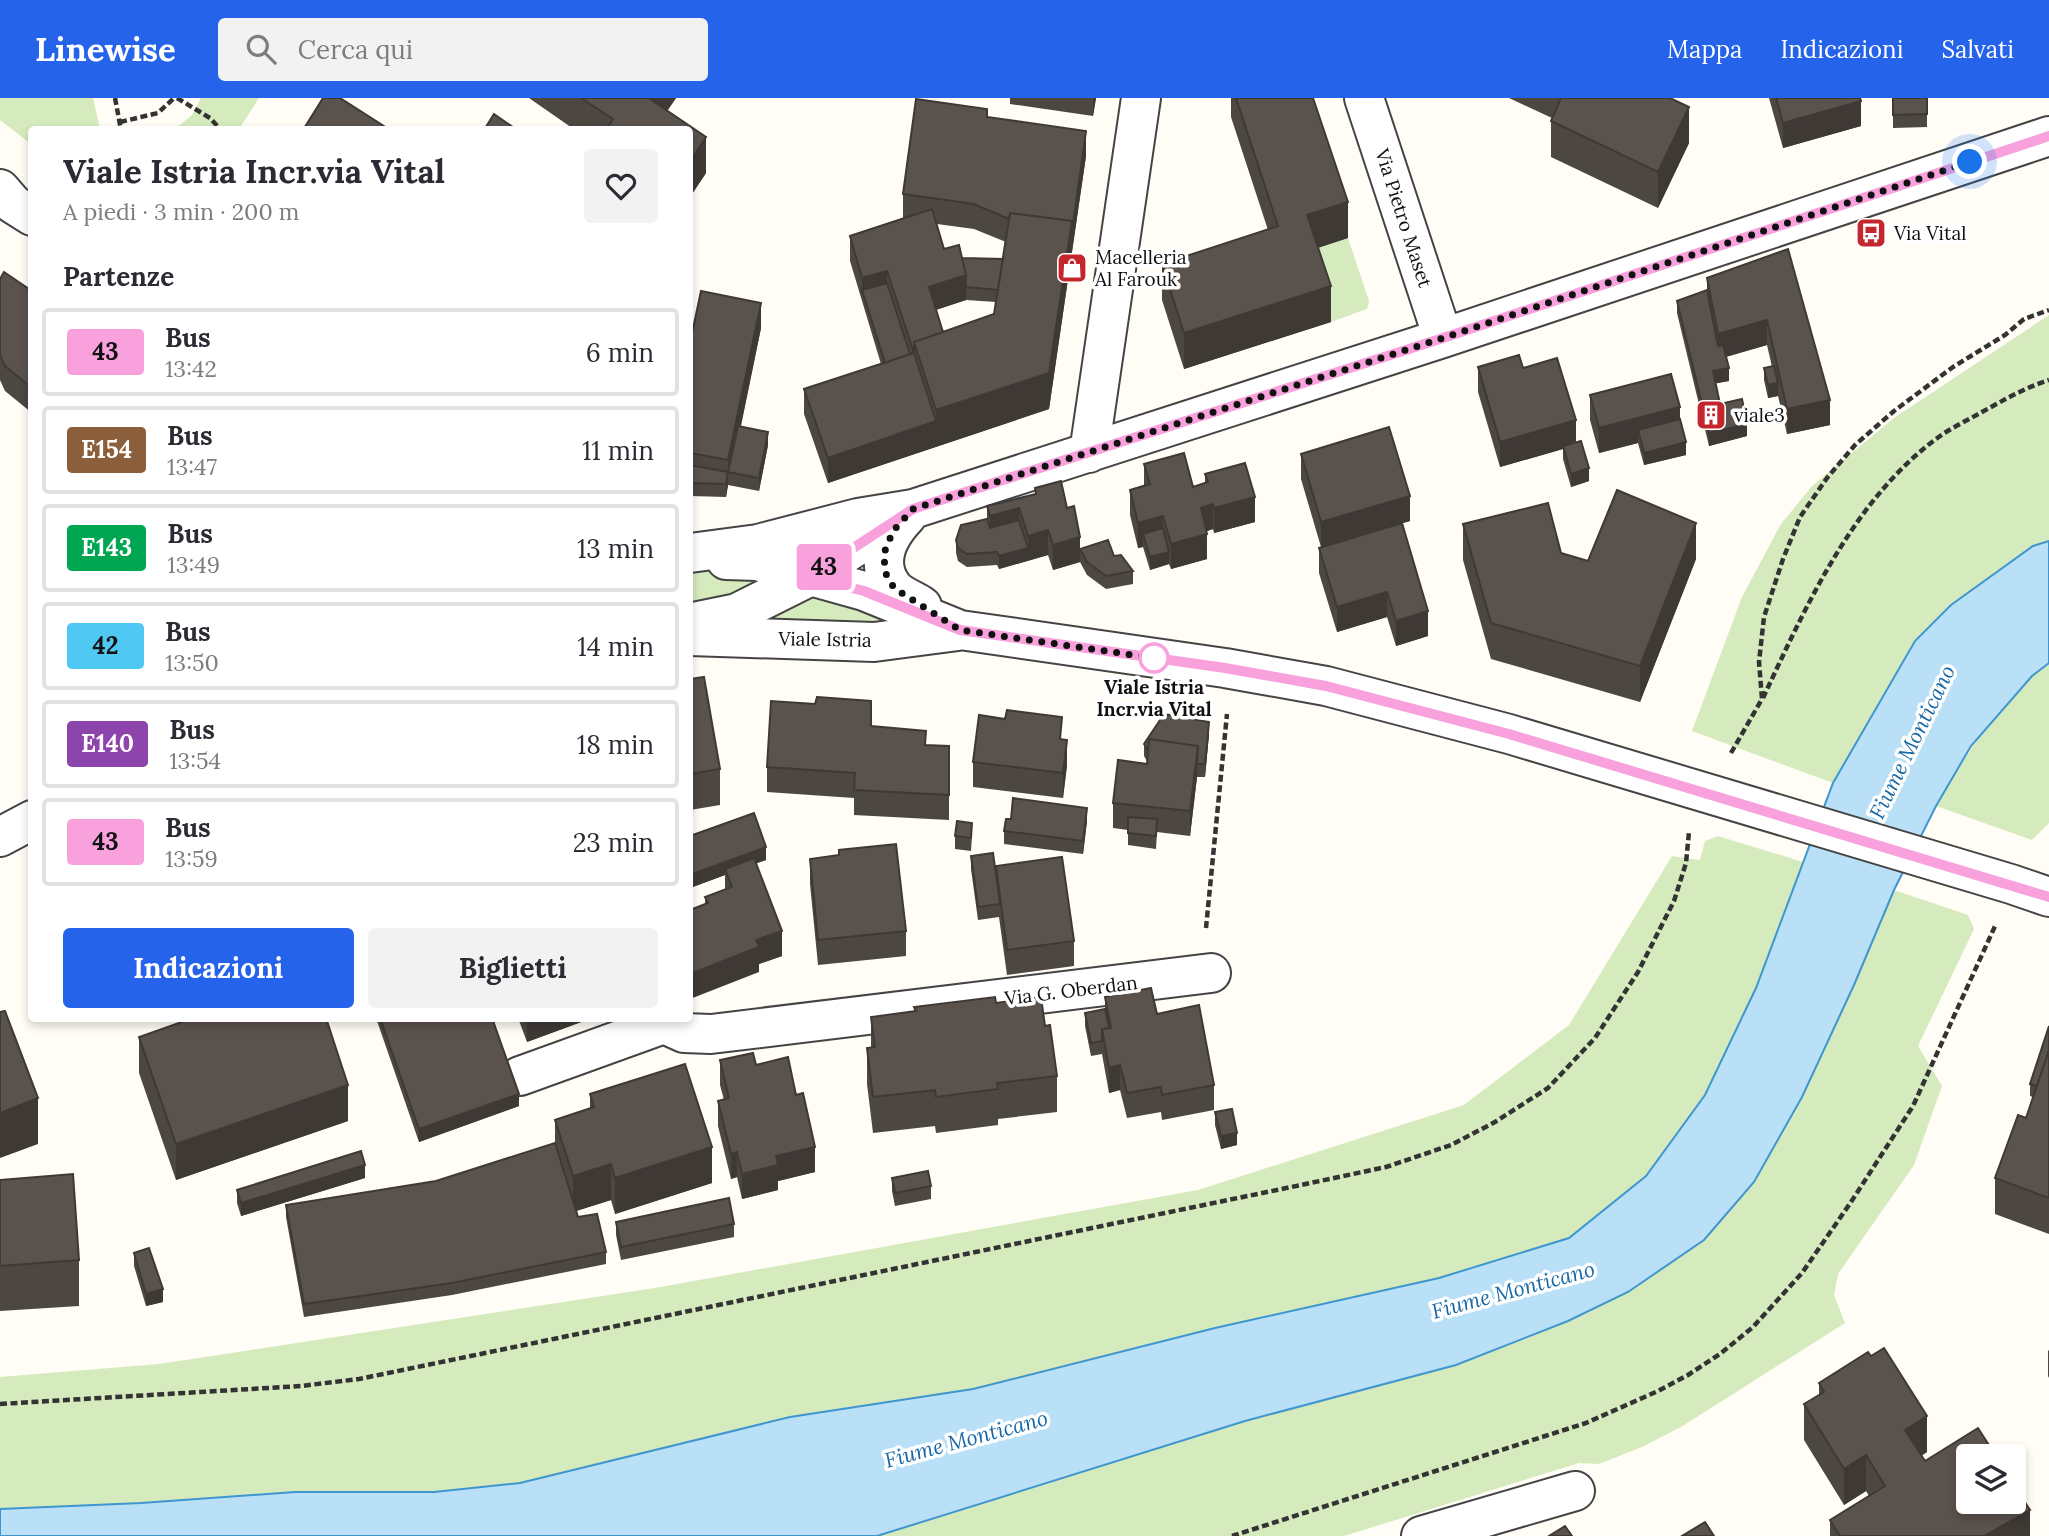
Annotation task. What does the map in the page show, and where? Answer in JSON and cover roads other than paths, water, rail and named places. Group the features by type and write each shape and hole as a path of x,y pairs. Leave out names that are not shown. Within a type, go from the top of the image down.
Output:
{"street":[{"path":"1089,453 1141,98"},
{"name":"Via Pietro Maset","path":"1364,98 1443,338"},
{"path":"693,555 758,544 858,518 913,509 1443,338 2049,136"},
{"path":"693,622 737,614 809,577 913,509"},
{"path":"913,509 893,531 884,553 885,572 894,588 960,630"},
{"name":"Viale Istria","path":"693,556 757,561 864,591 960,630 1225,668 1326,686 1509,734 2049,897"},
{"name":"Viale Istria","path":"693,636 874,642 960,630"},
{"path":"0,836 28,822"},
{"name":"Via G. Oberdan","path":"665,1022 684,1033 711,1034 1212,973"},
{"name":"Via G. Oberdan","path":"520,1076 660,1022"},
{"path":"1421,1536 1575,1491"}],"water":[{"name":"Fiume Monticano","path":"2049,541 2049,663 2032,676 1971,746 1936,806 1894,890 1802,1097 1754,1182 1704,1240 1628,1292 1568,1321 1456,1365 1245,1421 877,1536 0,1536 0,1509 141,1503 295,1492 434,1492 520,1483 790,1417 973,1389 1215,1328 1439,1278 1569,1238 1646,1176 1705,1095 1756,988 1833,783 1915,641 1951,605 2033,546"}],"place":[{"name":"Via Vital","path":"1871,233"},
{"name":"Macelleria Al Farouk","path":"1072,268"},
{"name":"viale3","path":"1711,415"},
{"name":"Viale Istria Incr.via Vital","path":"1154,658"}]}
